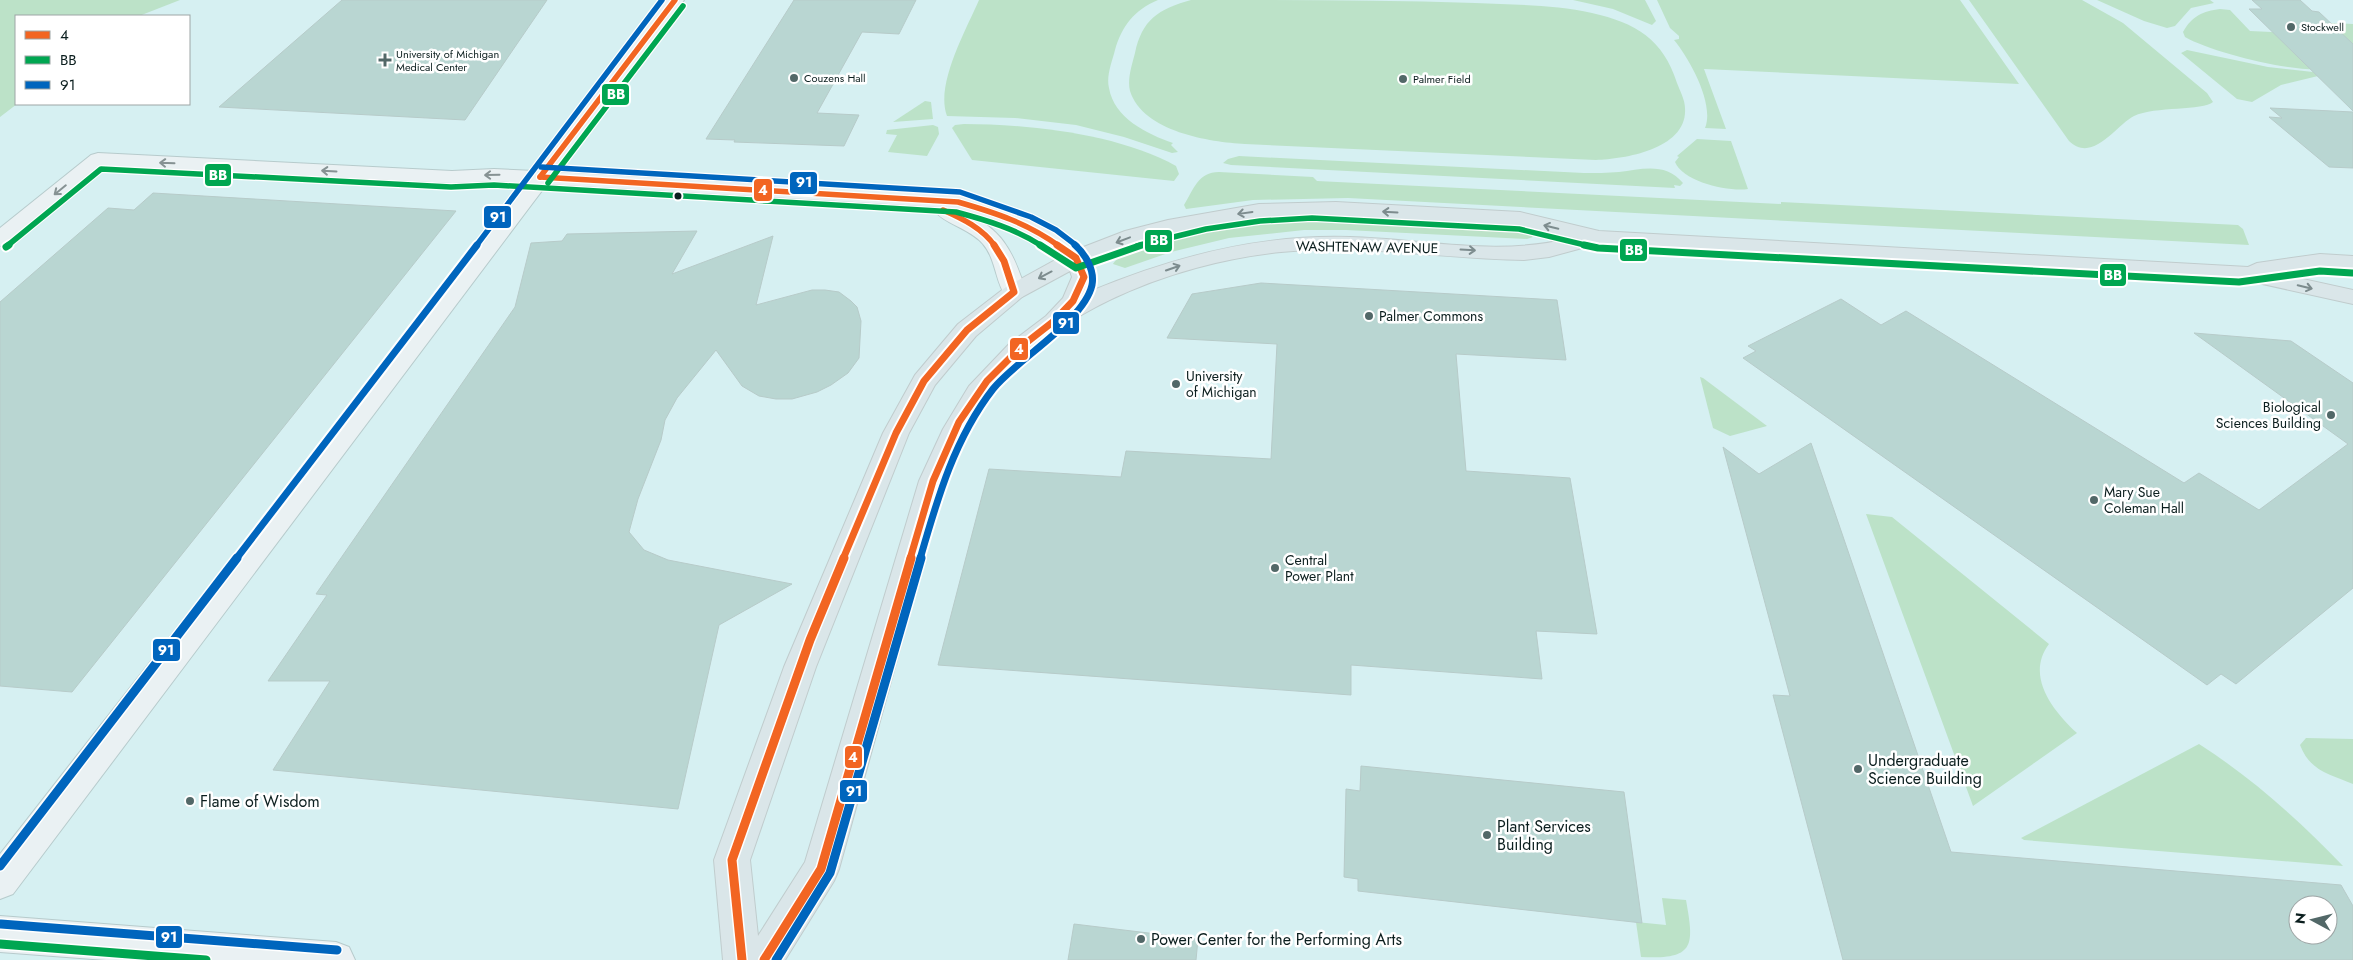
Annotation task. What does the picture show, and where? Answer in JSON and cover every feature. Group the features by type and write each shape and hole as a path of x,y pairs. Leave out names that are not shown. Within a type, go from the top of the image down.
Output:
{"main road":[{"name":"WASHTENAW AVENUE","path":"742,960 732,860 810,640 896,433 924,380 967,330 1014,292 1076,258 1133,236 1204,219 1259,211 1312,208 1520,219 1599,238 2240,272 2353,297"},
{"name":"WASHTENAW AVENUE","path":"1054,321 1111,292 1176,266 1251,248 1325,243 1526,254 1599,238"},
{"path":"764,960 821,869 933,481 959,422 987,381 1022,346 1054,321 1073,301 1084,277 1076,258"},
{"name":"WASHTENAW AVENUE","path":"2240,272 2320,261 2353,263"}],"street":[{"path":"0,882 675,0"},
{"path":"0,239 98,159 452,177 494,175 540,177 958,202 995,213 1036,230 1076,258"},
{"path":"888,197 930,206 982,229 999,247 1014,292"},
{"path":"0,934 336,960"}],"green space":[{"path":"0,0 180,0 142,15 15,15 16,105 0,117"},
{"path":"979,0 1158,0 1142,9 1125,26 1115,50 1108,83 1112,99 1125,116 1143,130 1173,143 1171,145 1178,152 1172,153 1124,137 1076,125 1015,118 947,116 944,103 948,74"},
{"name":"Palmer Field","path":"1191,0 1475,3 1549,6 1592,13 1635,28 1656,44 1671,68 1683,99 1685,108 1683,122 1676,133 1666,142 1652,149 1623,157 1596,160 1245,144 1214,141 1197,137 1163,125 1149,116 1137,105 1129,86 1130,72 1138,42 1147,24 1169,7"},
{"path":"1573,0 1645,0 1656,21 1652,25 1613,9"},
{"path":"1657,0 1960,0 2019,84 1704,69 1726,129 1705,128 1707,118 1704,94 1687,58 1674,40 1679,39 1679,36 1670,28"},
{"path":"1969,0 2082,0 2123,23 2207,93 2213,102 2199,107 2154,111 2134,116 2095,146 2087,148 2078,147 2069,141"},
{"path":"2097,0 2210,0 2214,3 2191,8 2175,26 2167,28 2144,21"},
{"path":"2230,10 2250,31 2343,35 2331,23 2353,24 2353,63 2323,69 2292,68 2233,55 2185,37 2183,32 2194,18 2208,11"},
{"path":"2187,50 2268,67 2313,72 2318,76 2281,85 2252,102 2237,99 2181,53"},
{"path":"925,101 931,102 933,119 893,122"},
{"path":"989,124 1045,129 1101,139 1153,155 1176,166 1179,174 1174,181 972,160 952,128 955,125"},
{"path":"933,125 938,127 939,134 927,156 888,152 897,135 886,134 887,130"},
{"path":"1697,139 1731,141 1748,189 1730,189 1707,184 1687,175 1680,169 1675,162 1679,157 1677,156"},
{"path":"1239,156 1584,173 1653,168 1669,172 1683,183 1680,186 1674,185 1675,188 1231,165 1223,163 1228,159"},
{"path":"1219,172 1313,177 1317,181 2238,225 2243,229 2249,245 1348,198 1253,200 1186,209 1184,205 1197,182 1206,175"},
{"path":"1306,220 1359,221 1513,230 1529,233 1533,237 1527,239 1346,230 1304,230 1229,238 1171,252 1125,268 1113,264 1128,254 1201,234 1264,224"},
{"path":"1700,377 1767,426 1730,436 1713,428"},
{"path":"1866,514 1892,517 2049,644 2042,656 2041,680 2051,704 2077,733 1973,806"},
{"path":"2306,738 2353,739 2353,784 2328,774 2309,761 2300,745"},
{"path":"2199,744 2238,771 2274,800 2343,866 2024,840 2021,838"},
{"path":"1662,898 1686,900 1690,939 1682,952 1672,956 1641,957 1636,922 1666,925"}],"building":[{"path":"342,0 547,0 465,120 219,107"},
{"name":"Couzens Hall","path":"794,0 916,0 899,34 862,32 817,113 859,115 844,146 734,142 735,140 706,139"},
{"path":"2252,0 2300,0 2312,11 2319,12 2353,44 2353,111 2249,9 2262,9"},
{"path":"2270,108 2353,112 2353,168 2329,167 2269,117 2282,118"},
{"path":"153,193 456,211 72,692 0,686 0,302 108,208 134,210"},
{"path":"697,231 672,274 773,236 756,305 812,290 839,292 857,307 861,321 859,358 848,373 831,385 817,392 792,399 759,396 742,386 716,350 677,398 665,420 661,440 638,499 629,532 644,550 668,560 792,584 719,625 678,809 273,770 330,681 268,681 327,595 316,594 515,307 531,243 562,241 567,234"},
{"name":"Central Power Plant","path":"1261,283 1557,300 1566,360 1456,354 1466,471 1570,478 1597,634 1536,631 1542,679 1351,665 1351,695 938,665 989,469 1121,477 1126,451 1271,459 1277,344 1167,338 1192,294"},
{"name":"Mary Sue Coleman Hall","path":"1841,299 1881,325 1906,311 2184,483 2199,473 2259,510 2348,444 2194,333 2291,341 2353,383 2353,588 2236,684 2221,674 2207,685 1743,358 1756,351 1748,346"},
{"name":"Undergraduate Science Building","path":"1811,443 1951,852 2341,885 2353,906 2353,960 1843,960 1773,695 1790,696 1723,447 1759,474"},
{"name":"Plant Services Building","path":"1361,766 1624,792 1642,923 1358,891 1358,879 1344,877 1346,789 1360,791"},
{"name":"Power Center for the Performing Arts","path":"1074,924 1198,939 1196,960 1068,960"}],"transit line":[{"name":"91","path":"0,866 415,327 662,0"},
{"name":"4","path":"540,177 675,0"},
{"name":"BB","path":"548,183 683,6"},
{"name":"91","path":"541,167 960,192 1004,206 1056,230 1077,246 1090,264 1092,285 1080,308 1060,329 1014,367 994,388 971,422 942,484 830,873 776,960"},
{"name":"BB","path":"6,247 101,169 451,187 494,185 956,212 992,222 1032,239 1076,268 1136,246 1206,229 1260,221 1312,218 1519,229 1598,248 2239,282 2320,271 2352,273"},
{"name":"4","path":"540,177 958,202 995,213 1037,230 1076,258 1084,277 1073,301 1054,321 1022,346 987,381 959,422 933,481 821,869 764,960"},
{"name":"4","path":"742,960 732,860 810,640 896,433 924,381 967,330 1014,292 1004,261 991,240 972,224 943,210"},
{"name":"91","path":"1,924 337,950"},
{"name":"BB","path":"0,944 206,960"}],"place":[{"name":"Stockwell","path":"2291,27"},
{"name":"University of Michigan Medical Center","path":"385,60"},
{"name":"Couzens Hall","path":"794,78"},
{"name":"Palmer Field","path":"1403,79"},
{"name":"Palmer Commons","path":"1369,316"},
{"name":"University of Michigan","path":"1176,384"},
{"name":"Biological Sciences Building","path":"2331,415"},
{"name":"Mary Sue Coleman Hall","path":"2094,500"},
{"name":"Central Power Plant","path":"1275,568"},
{"name":"Undergraduate Science Building","path":"1858,769"},
{"name":"Flame of Wisdom","path":"190,801"},
{"name":"Plant Services Building","path":"1487,835"},
{"name":"Power Center for the Performing Arts","path":"1141,939"}]}
